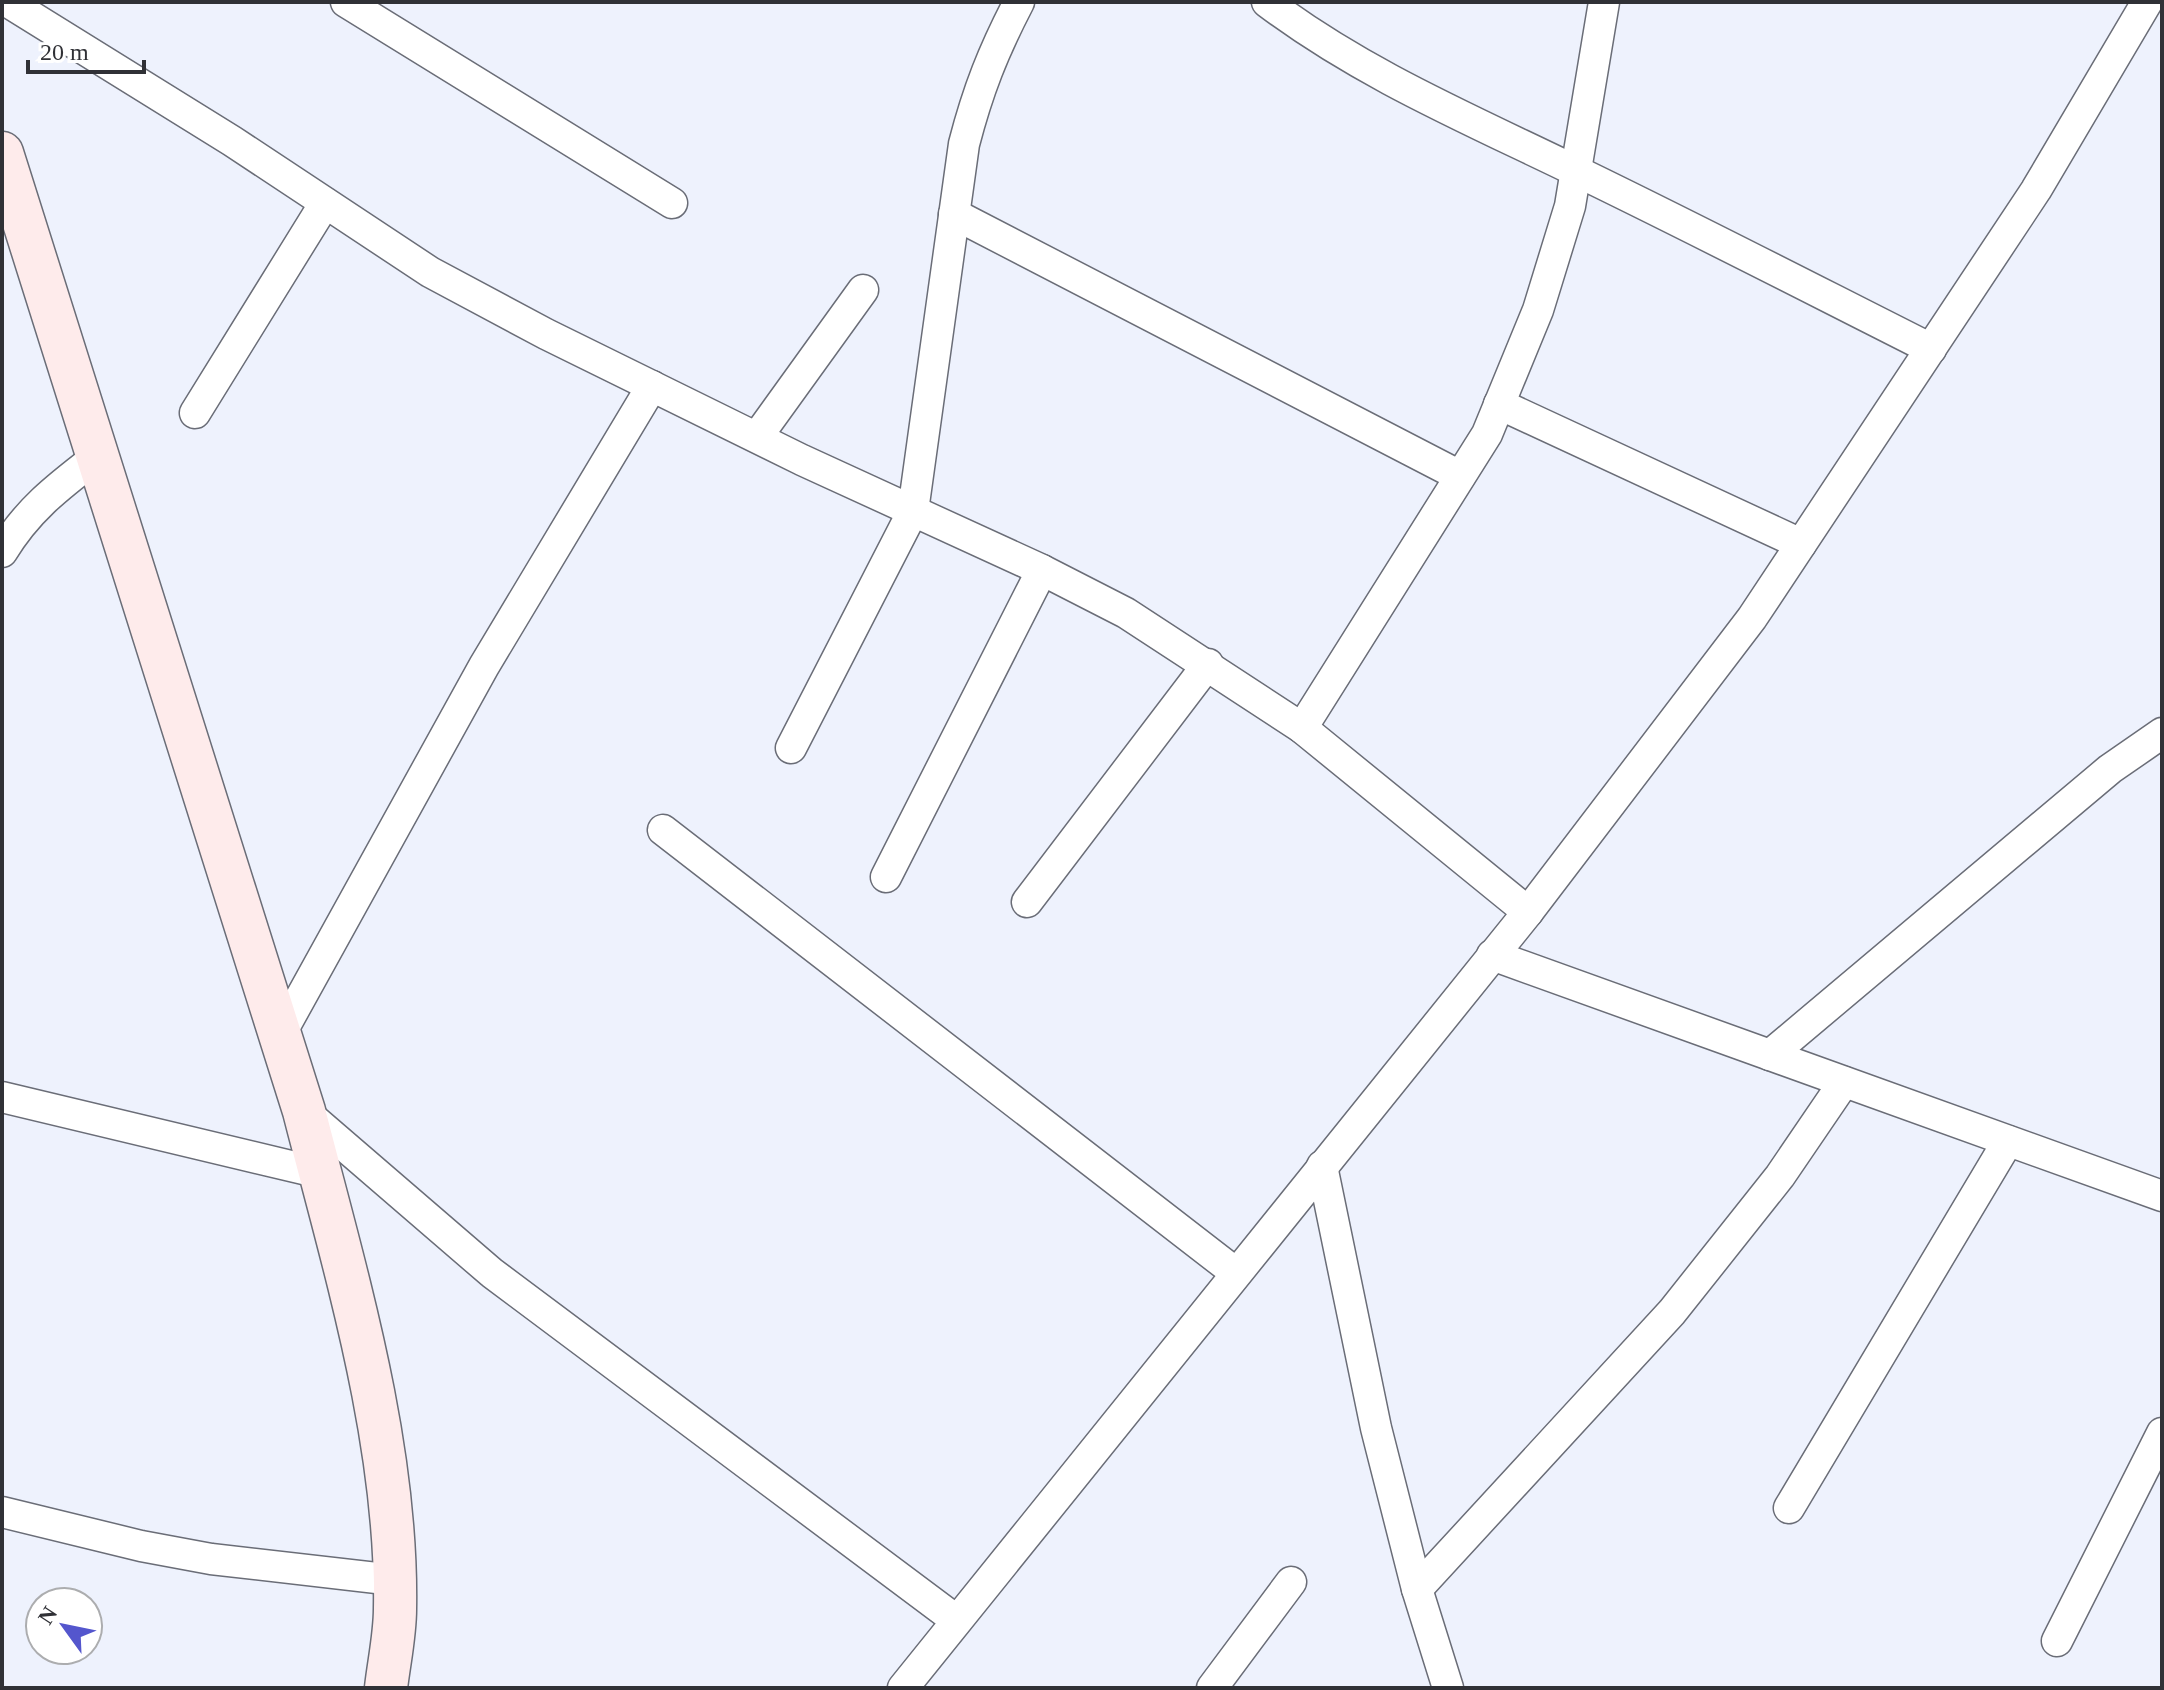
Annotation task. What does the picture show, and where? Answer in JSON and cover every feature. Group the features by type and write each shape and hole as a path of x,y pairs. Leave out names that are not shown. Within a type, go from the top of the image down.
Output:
{"street":[{"path":"8,2 232,141 430,272 652,386 1042,570 1126,613 1302,728 1528,912"},
{"path":"346,2 672,203"},
{"path":"791,748 913,511 964,144 977,93 1019,2"},
{"path":"1267,2 1347,56 1445,108 1576,170 1931,349"},
{"path":"1302,728 1487,434 1538,310 1570,206 1604,2"},
{"path":"903,1688 1528,912 1752,618 2036,190 2147,2"},
{"path":"2,153 12,213 98,456 304,1111 320,1173 377,1411 392,1519 395,1611 386,1688"},
{"path":"195,413 325,203"},
{"path":"954,214 1460,476"},
{"path":"757,437 863,290"},
{"path":"280,1035 484,666 652,386"},
{"path":"1499,404 1801,544"},
{"path":"2,552 21,523 45,496 98,456"},
{"path":"886,877 1042,570"},
{"path":"1027,902 1208,664"},
{"path":"1770,1055 2110,769 2162,733"},
{"path":"663,830 1236,1273"},
{"path":"1492,955 2162,1196"},
{"path":"1417,1589 1672,1312 1780,1176 1844,1082"},
{"path":"2,1097 320,1173"},
{"path":"304,1111 492,1273 956,1620"},
{"path":"1789,1508 2008,1141"},
{"path":"1322,1166 1376,1428 1417,1589 1448,1688"},
{"path":"2057,1641 2162,1433"},
{"path":"2,1512 141,1546 211,1559 394,1580"},
{"path":"1212,1688 1291,1582"}]}
